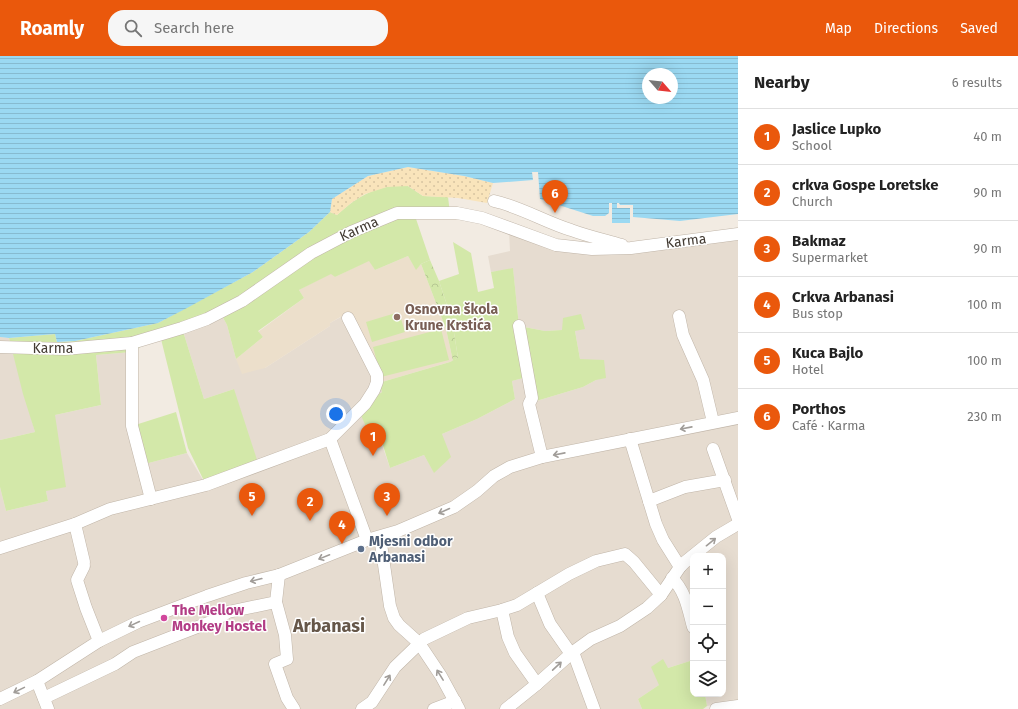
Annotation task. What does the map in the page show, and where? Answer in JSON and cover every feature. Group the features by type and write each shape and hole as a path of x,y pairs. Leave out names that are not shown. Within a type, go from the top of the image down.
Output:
{"street":[{"path":"494,201 540,217 570,230 631,248"},
{"name":"Karma","path":"0,347 65,349 132,344 182,328 207,319 242,301 311,253 351,232 397,213 457,213 482,218 556,245 592,249 631,248 738,234"},
{"path":"679,316 683,335 704,380 713,422"},
{"path":"0,548 75,524 110,509 206,485 330,439 365,404 377,382 377,376 348,318"},
{"path":"519,326 532,398 529,404 542,457"},
{"path":"132,344 132,426 151,499"},
{"path":"0,700 37,681 99,641 138,622 206,596 246,583 279,575 367,540 398,532 454,507 478,491 494,476 510,467 542,457 738,418"},
{"path":"330,439 367,540"},
{"path":"630,439 663,540 680,567"},
{"path":"713,449 738,519"},
{"path":"649,501 685,487 724,480"},
{"path":"75,524 84,564 77,580 99,641"},
{"path":"506,709 590,639 620,626 635,616 661,595 680,567 716,537 738,524"},
{"path":"380,536 390,606 394,618 399,625 419,643 441,676 457,705 434,709"},
{"path":"362,709 372,702 395,667 419,643 433,634 468,618 517,605 569,574 596,561 625,554 634,562 661,595"},
{"path":"279,575 276,602 285,635 287,660 275,664 287,698 294,709"},
{"path":"672,578 684,594 692,625"},
{"path":"537,593 550,624 572,653 594,709"},
{"path":"37,681 46,704 133,652 213,621 228,612 276,602"},
{"path":"502,610 508,637 515,653 537,684"},
{"path":"716,709 734,707"}],"shaded area":[{"path":"509,231 553,240 630,248 738,231 738,700 707,706 706,697 726,697 726,553 690,553 690,661 668,668 659,685 638,699 642,709 0,709 0,487 6,511 48,501 46,491 55,415 101,405 96,355 132,352 141,465 187,453 206,485 234,389 204,399 182,328 220,312 227,325 236,359 265,368 330,326 330,323 350,312 382,382 382,392 365,404 380,439 390,468 424,455 434,472 442,434 477,419 515,399 512,381 527,377 533,402 583,387 596,380 580,359 575,331 545,331 519,326 513,269 491,272 488,256 510,251"},
{"name":"Osnovna škola Krune Krstića","path":"408,256 416,269 421,264 446,329 453,361 382,382 349,312 330,323 330,326 265,368 242,374 236,359 263,337 258,332 304,298 299,290 331,273 335,277 369,260 375,270"},
{"path":"0,337 9,338 35,432 0,440"}],"green space":[{"path":"391,186 408,186 423,196 448,197 450,213 414,213 430,260 421,264 416,270 408,256 375,270 369,261 335,277 331,274 299,290 304,298 258,331 263,337 236,359 227,325 220,312 182,328 204,399 234,389 259,466 206,485 188,448 160,335 132,352 96,355 101,405 55,415 66,487 46,491 48,501 6,511 0,487 0,440 35,432 23,394 9,338 55,334 57,342 75,341 158,323 253,272 309,232 330,212 337,215 348,205 372,191"},
{"path":"453,242 471,253 478,292 494,288 491,272 513,268 519,326 545,331 562,330 563,318 581,314 585,329 575,331 580,359 604,360 606,378 596,380 583,387 533,402 527,377 512,381 515,399 477,419 442,434 451,457 434,473 424,455 390,468 381,439 372,440 359,411 365,404 382,392 380,386 383,385 382,382 450,362 458,358 452,320 439,281 459,274"},
{"path":"430,260 439,281 452,320 458,358 453,361 446,329 421,264"},
{"path":"399,312 405,332 372,342 366,322"},
{"path":"441,329 449,360 381,377 373,347"},
{"path":"176,412 187,453 141,465 132,426"},
{"path":"663,659 668,668 690,661 690,697 706,697 707,706 703,709 642,709 638,699 659,685 651,667"}],"sand":[{"path":"408,167 464,176 493,183 487,203 458,198 423,196 408,186 387,187 365,194 337,215 330,212 332,199 368,176"}],"water":[{"path":"0,56 738,56 738,214 680,221 633,217 633,205 620,205 617,203 617,208 630,208 630,223 612,223 612,203 609,203 609,213 605,216 593,216 540,199 538,172 532,172 533,180 493,183 464,176 408,167 368,176 332,199 330,212 309,232 253,272 158,323 75,341 57,342 55,334 9,338 0,337"}],"place":[{"name":"Porthos","path":"555,213"},
{"name":"Osnovna škola Krune Krstića","path":"397,317"},
{"name":"Jaslice Lupko","path":"373,456"},
{"name":"Kuca Bajlo","path":"252,516"},
{"name":"Bakmaz","path":"387,516"},
{"name":"crkva Gospe Loretske","path":"310,521"},
{"name":"Crkva Arbanasi","path":"342,544"},
{"name":"Mjesni odbor Arbanasi","path":"361,549"},
{"name":"The Mellow Monkey Hostel","path":"164,618"}],"district":[{"name":"Arbanasi","path":"329,626"}]}
